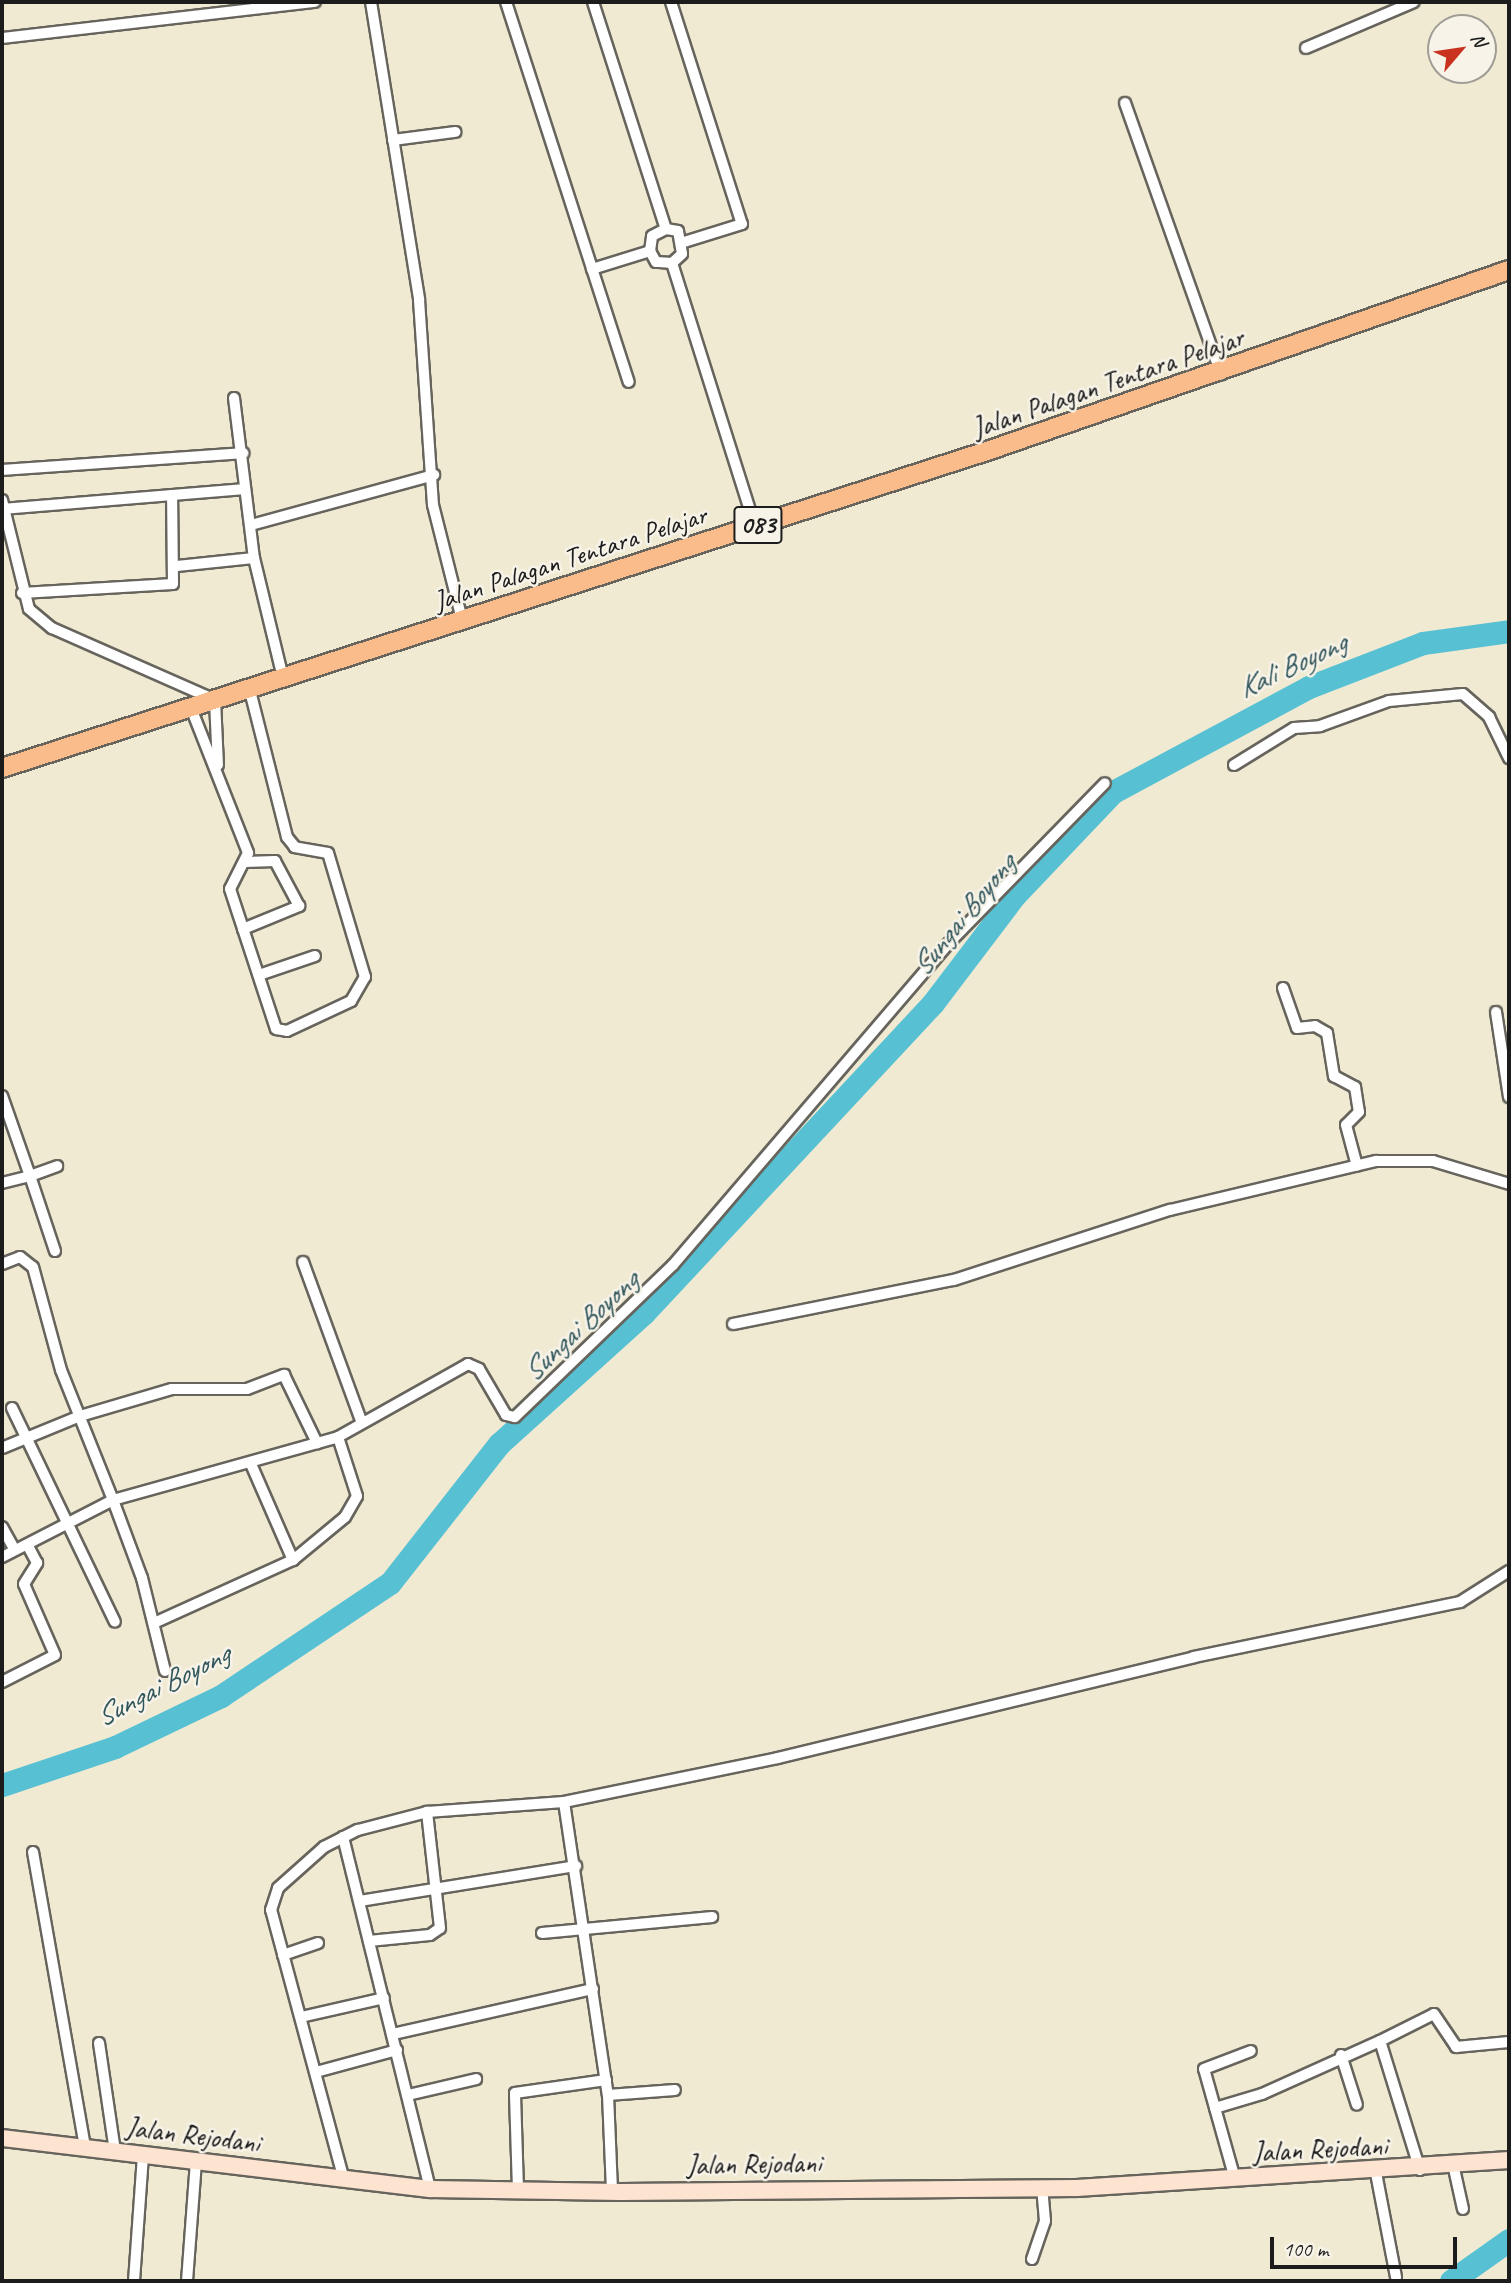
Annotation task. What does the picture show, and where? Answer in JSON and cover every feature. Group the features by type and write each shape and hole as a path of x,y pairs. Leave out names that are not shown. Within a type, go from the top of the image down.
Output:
{"main road":[{"name":"Jalan Palagan Tentara Pelajar","path":"2,768 1221,374 1509,270"},
{"name":"Jalan Rejodani","path":"2,2138 430,2189 612,2191 1077,2188 1377,2173 1509,2160"}],"street":[{"path":"2,38 315,2"},
{"path":"371,2 419,300 434,475 433,505 462,621"},
{"path":"506,2 629,382"},
{"path":"593,2 666,229"},
{"path":"671,2 742,224 681,243"},
{"path":"1306,48 1413,2"},
{"path":"1125,103 1221,374"},
{"path":"393,140 455,132"},
{"path":"666,229 678,231 681,243 682,254 673,263 656,262 650,251 652,236 666,229"},
{"path":"592,269 650,251"},
{"path":"673,263 755,526"},
{"path":"234,398 243,453 254,558 283,678"},
{"path":"2,470 243,453"},
{"path":"251,525 434,475"},
{"path":"218,765 215,700 52,628 29,609 22,593 2,506 245,489"},
{"path":"22,593 165,588 177,566 172,495"},
{"path":"177,566 254,558"},
{"path":"191,708 218,765 245,862 230,889 281,1032 351,1001 365,977 328,853 295,847 287,837 249,687"},
{"path":"1234,765 1294,728 1320,726 1389,701 1463,694 1489,717 1509,758"},
{"path":"2,1556 113,1500 251,1464 338,1437 468,1364 479,1369 506,1415 514,1417 673,1265 949,943 1105,783"},
{"path":"243,929 299,906 275,861 245,862"},
{"path":"259,975 315,956"},
{"path":"1283,988 1297,1028 1315,1026 1327,1032 1334,1076 1355,1087 1360,1112 1346,1125 1357,1166"},
{"path":"1496,1012 1509,1097"},
{"path":"3,1102 55,1251"},
{"path":"733,1324 954,1280 1170,1210 1357,1166 1433,1161 1509,1184"},
{"path":"2,1183 57,1166"},
{"path":"2,1264 20,1257 33,1267 80,1416 113,1500 154,1623 165,1671"},
{"path":"303,1262 362,1423"},
{"path":"2,1448 80,1416 173,1389 247,1389 284,1375 317,1443"},
{"path":"12,1408 72,1521 115,1622"},
{"path":"154,1623 293,1560 355,1504 338,1437"},
{"path":"251,1464 293,1560"},
{"path":"2,1527 15,1550"},
{"path":"2,1682 55,1655 26,1590 37,1563 27,1544"},
{"path":"344,2180 283,1955 273,1898 324,1847 343,1837 427,1812 564,1802 778,1758 1194,1657 1460,1602 1509,1571"},
{"path":"564,1802 576,1866 608,2095 612,2191"},
{"path":"369,1941 437,1933 427,1812"},
{"path":"343,1837 430,2189"},
{"path":"33,1852 85,2148"},
{"path":"360,1901 576,1866"},
{"path":"542,1933 586,1933 712,1917"},
{"path":"283,1955 317,1943"},
{"path":"393,2034 593,1989"},
{"path":"300,2017 384,1998"},
{"path":"1215,2108 1262,2094 1433,2014 1456,2047 1509,2042"},
{"path":"1380,2041 1420,2170"},
{"path":"99,2043 115,2152"},
{"path":"316,2072 397,2050"},
{"path":"1235,2179 1205,2066 1251,2051"},
{"path":"1341,2055 1357,2105"},
{"path":"408,2095 476,2079"},
{"path":"518,2190 513,2095 606,2080"},
{"path":"608,2095 675,2090"},
{"path":"134,2281 143,2156"},
{"path":"187,2281 196,2162"},
{"path":"1452,2164 1463,2209"},
{"path":"1377,2173 1396,2277"},
{"path":"1032,2259 1045,2221 1049,2188"}],"waterway":[{"name":"Sungai Boyong","path":"2,1785 115,1747 221,1696 390,1583 499,1444 644,1313 933,1003 1015,895 1113,792 1309,687 1423,643 1509,631"},
{"name":"Kali Boyong","path":"1451,2281 1509,2240"}]}
